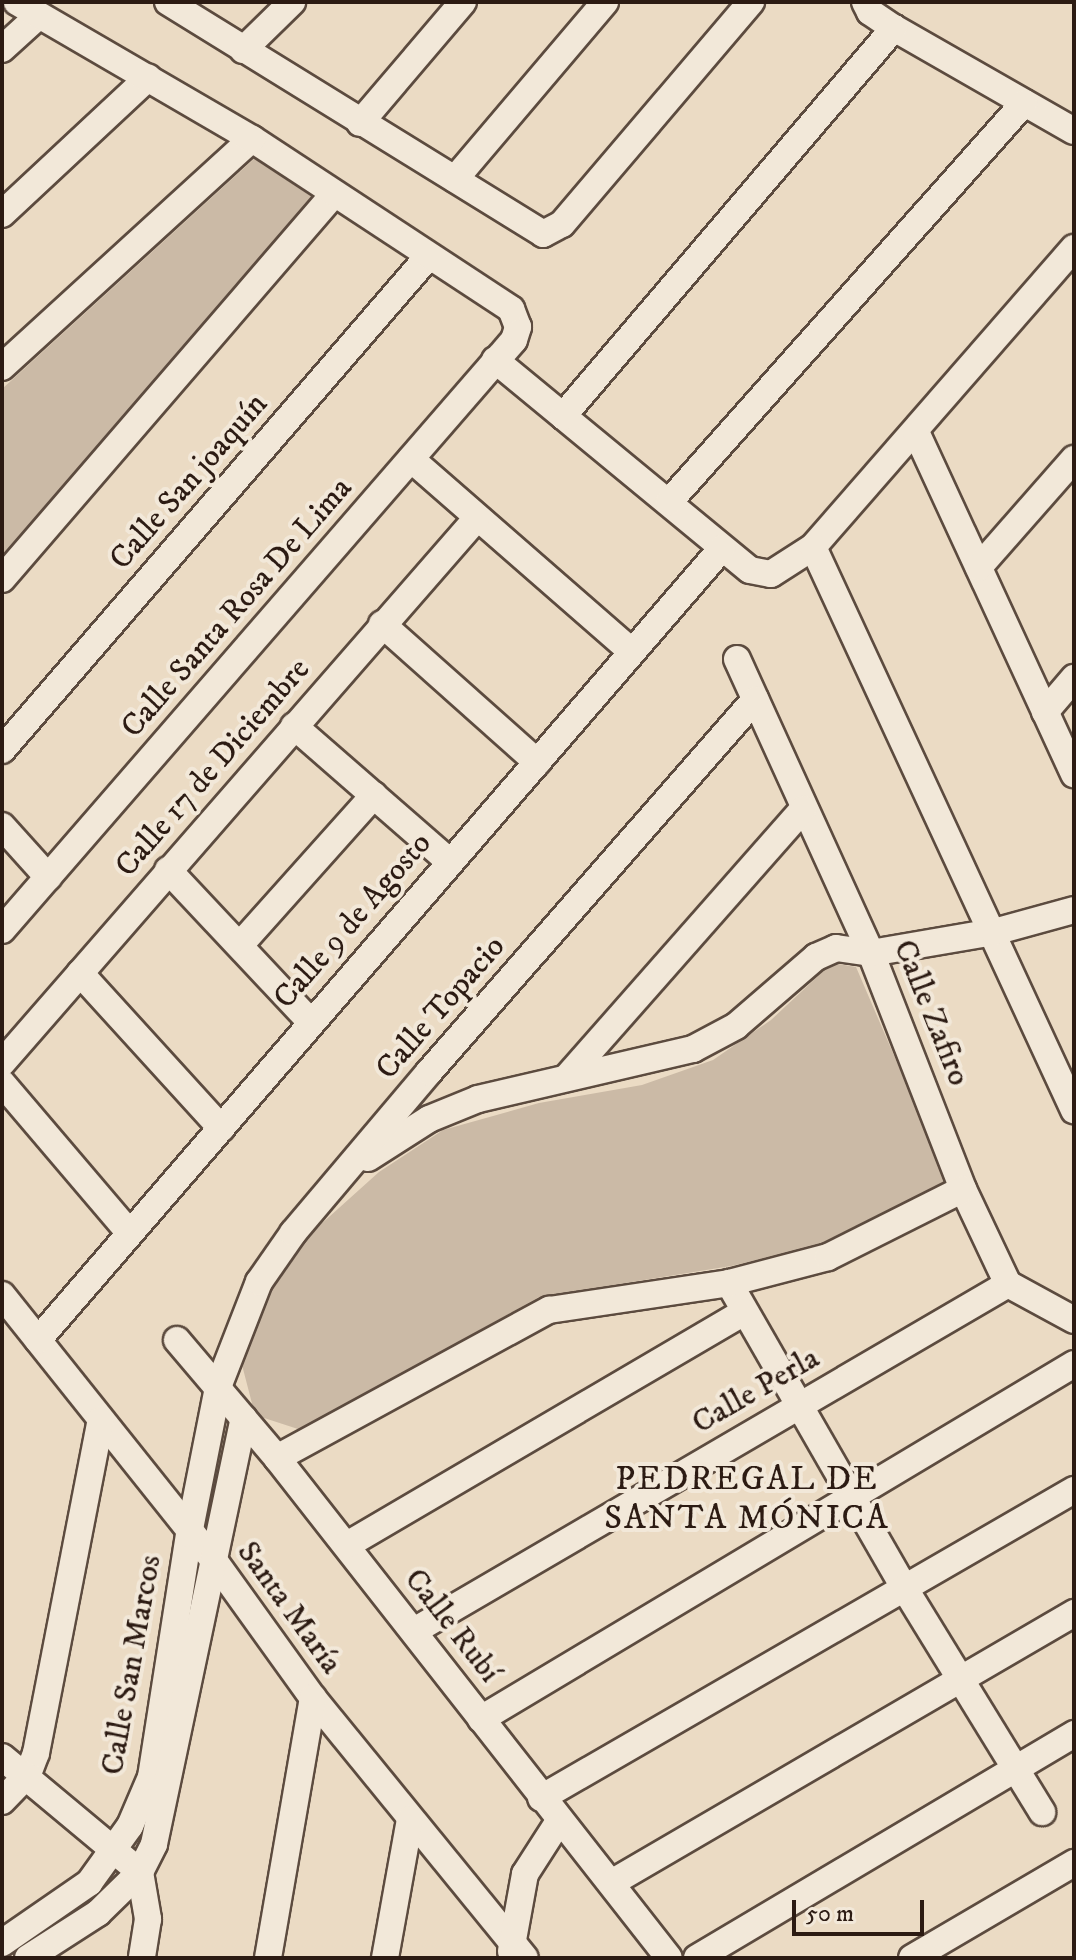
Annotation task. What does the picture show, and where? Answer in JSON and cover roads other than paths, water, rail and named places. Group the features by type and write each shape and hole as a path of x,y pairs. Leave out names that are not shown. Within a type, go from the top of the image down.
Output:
{"street":[{"path":"168,2 455,179 533,232 551,231 751,2"},
{"path":"243,50 292,2"},
{"path":"360,123 463,2"},
{"path":"455,179 605,2"},
{"path":"865,2 870,12 894,28 1074,131"},
{"path":"2,49 27,9 252,139 427,258"},
{"path":"563,416 894,28"},
{"path":"2,214 148,78"},
{"path":"669,502 1024,103"},
{"path":"2,367 252,139"},
{"path":"2,579 333,195"},
{"path":"495,360 750,570 771,574 813,547 1074,248"},
{"name":"Calle Santa Rosa De Lima","path":"2,930 411,459 495,360 518,327 511,309 427,258"},
{"name":"Calle San joaquín","path":"2,750 427,258"},
{"path":"916,432 1074,774"},
{"path":"411,459 476,519 632,652"},
{"path":"979,567 1074,459"},
{"name":"Calle 17 de Diciembre","path":"2,1063 476,519"},
{"path":"813,547 1074,1110"},
{"name":"Calle 9 de Agosto","path":"38,1340 128,1231 221,1128 310,1021 722,548"},
{"path":"382,624 537,762"},
{"name":"Calle Zafiro","path":"737,659 871,953 963,1189 1008,1284"},
{"path":"1045,712 1074,678"},
{"name":"Calle Topacio","path":"218,1387 259,1282 345,1173 755,700"},
{"path":"294,726 450,862"},
{"path":"240,945 374,795"},
{"path":"567,1077 803,809"},
{"path":"2,826 48,877"},
{"path":"168,870 310,1021"},
{"path":"345,1173 429,1119 478,1099 693,1049 746,1018 827,951 845,948 871,953 994,932 1074,910"},
{"path":"80,973 221,1128"},
{"path":"2,1083 128,1231"},
{"path":"277,1458 549,1310 729,1283 856,1246 963,1189"},
{"path":"729,1283 905,1589 1042,1812"},
{"path":"1008,1284 1074,1320"},
{"name":"Calle Perla","path":"414,1631 1008,1284"},
{"name":"Santa María","path":"2,1295 189,1534 213,1559 313,1698 516,1953"},
{"path":"347,1545 744,1312"},
{"name":"Calle Rubí","path":"177,1340 347,1545 541,1798 613,1882 669,1958"},
{"path":"481,1719 850,1495 1074,1364"},
{"name":"Calle San Marcos","path":"2,1943 89,1883 117,1849 151,1777 189,1534 218,1387"},
{"name":"Calle San Marcos","path":"28,1958 98,1913 140,1872 163,1813 244,1418"},
{"path":"2,1801 28,1774 44,1717 101,1420"},
{"path":"541,1798 1074,1490"},
{"path":"613,1882 1074,1613"},
{"path":"268,1958 313,1698"},
{"path":"697,1958 1074,1734"},
{"path":"2,1757 28,1774 140,1872 148,1919 142,1958"},
{"path":"385,1958 410,1819"},
{"path":"516,1953 525,1874 559,1821"},
{"path":"912,1958 1074,1863"}],"district":[{"name":"PEDREGAL DE SANTA MÓNICA","path":"747,1498"}]}
